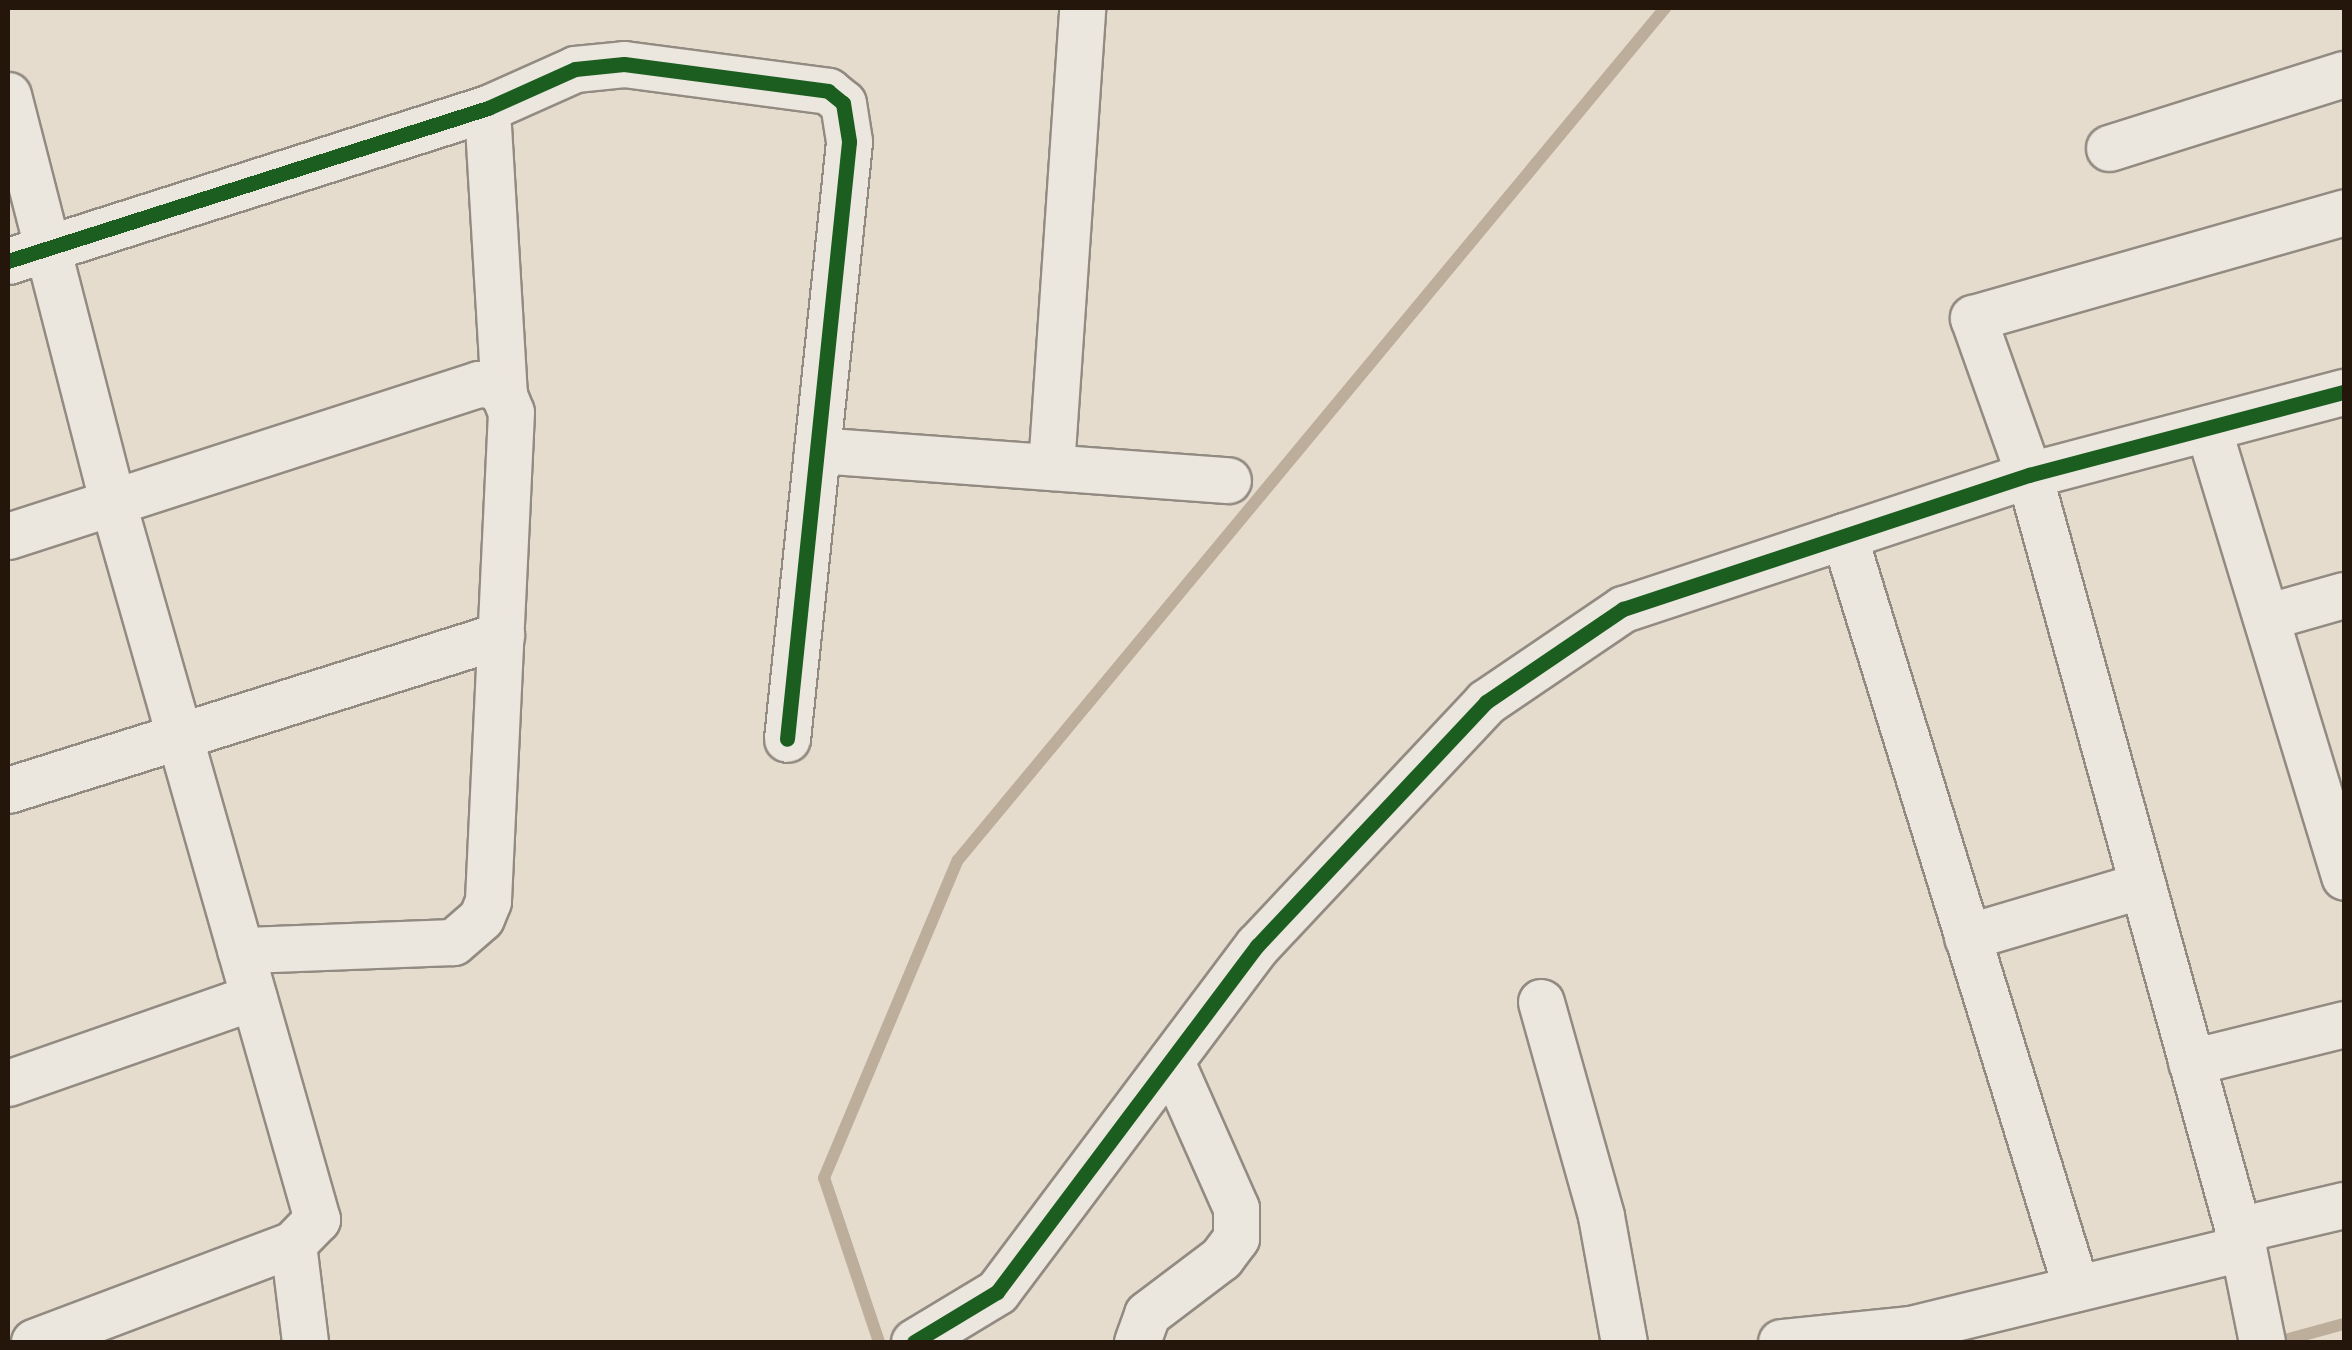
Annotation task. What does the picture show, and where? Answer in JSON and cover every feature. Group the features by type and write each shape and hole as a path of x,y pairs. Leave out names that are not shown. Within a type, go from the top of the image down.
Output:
{"street":[{"path":"1051,467 1082,8"},
{"path":"27,253 488,108 575,69 624,64 828,91 850,120 787,739"},
{"path":"2109,148 2344,74"},
{"path":"8,95 27,253 112,500 317,1219 293,1244 34,1342"},
{"path":"488,126 504,396"},
{"path":"2260,1335 2240,1239 2028,475 1973,318 2344,212"},
{"path":"8,536 478,384 494,385 504,396 512,412 488,901 481,918 453,942 240,950"},
{"path":"914,1342 997,1292 1258,946 1486,702 1622,609 2028,475 2344,392"},
{"path":"2208,428 2341,850"},
{"path":"817,450 1228,480"},
{"path":"1844,536 2076,1288"},
{"path":"2266,617 2344,594"},
{"path":"8,790 501,635"},
{"path":"1967,937 2142,885"},
{"path":"8,1083 253,997"},
{"path":"1541,1002 1601,1216 1624,1342"},
{"path":"2191,1062 2344,1024"},
{"path":"1137,1342 1147,1314 1222,1258 1236,1238 1236,1208 1172,1061"},
{"path":"1780,1342 1910,1329 2076,1288 2344,1205"},
{"path":"293,1244 304,1342"}],"waterway":[{"path":"879,1342 824,1178 958,860 1665,8"},
{"path":"2278,1342 2344,1324"}],"cycle path":[{"path":"8,261 488,108 575,69 624,64 828,91 843,103 849,142 787,739"},
{"path":"914,1342 997,1292 1257,946 1486,702 1623,609 2029,475 2344,392"}]}
